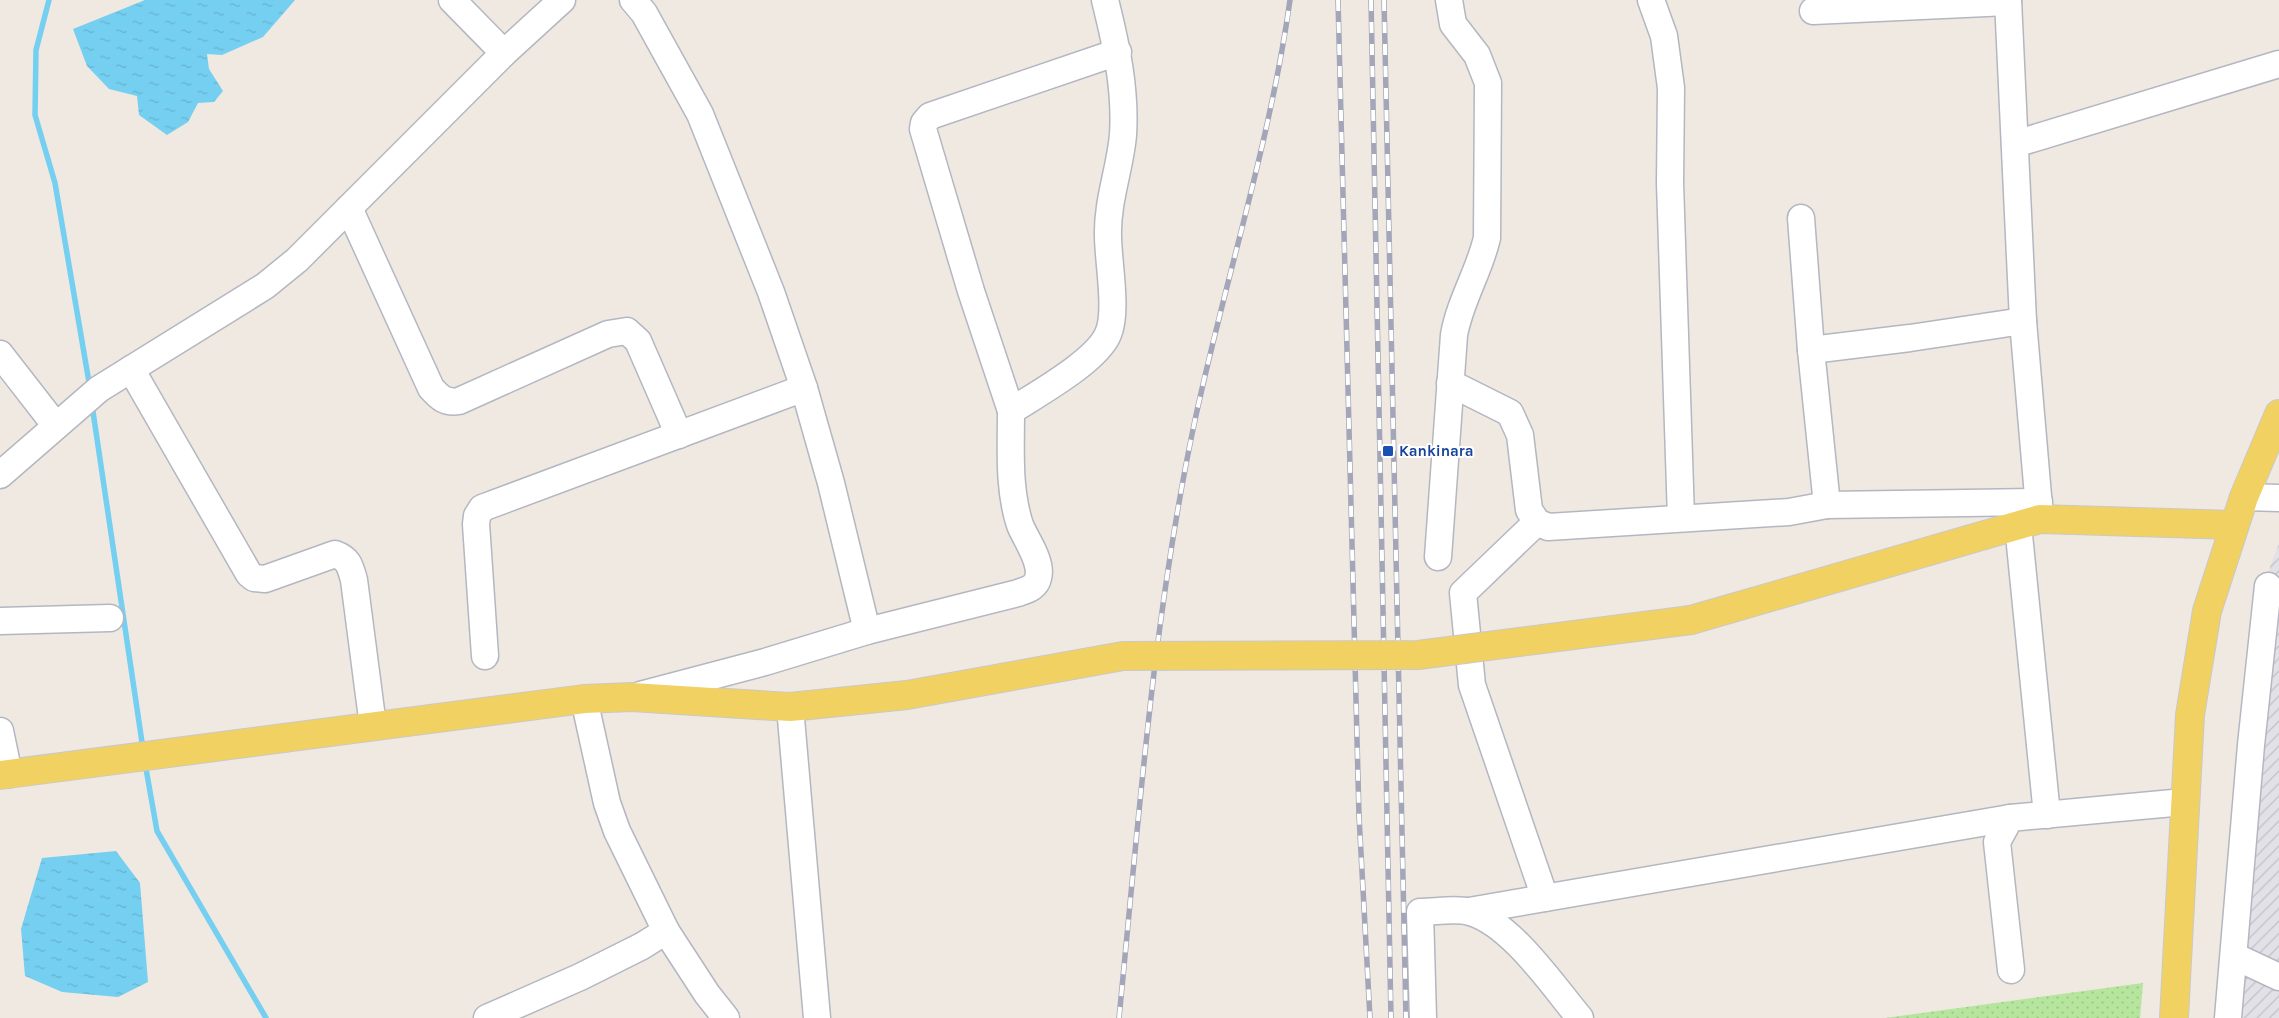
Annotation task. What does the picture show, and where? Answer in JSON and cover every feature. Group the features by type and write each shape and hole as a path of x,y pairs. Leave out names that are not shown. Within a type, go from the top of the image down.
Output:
{"main road":[{"path":"2174,1018 2190,715 2207,611 2244,497 2279,414"},
{"path":"4,775 584,699 632,697 790,707 907,695 1123,656 1418,655 1691,620 2032,515 2234,525"}],"street":[{"path":"452,0 504,53"},
{"path":"0,475 99,389 264,286 297,260 504,53 562,0"},
{"path":"633,0 644,13 700,114 771,292 804,388 831,483 867,631"},
{"path":"1011,411 1086,360 1102,345 1109,333 1112,314 1108,208 1123,135 1123,100 1118,52 1105,0"},
{"path":"1438,557 1450,383 1457,318 1483,255 1487,238 1488,83 1477,55 1453,24 1449,0"},
{"path":"1651,0 1664,36 1671,88 1670,183 1681,518"},
{"path":"1812,11 2008,1 2047,815"},
{"path":"632,697 765,662 867,631 1032,588 1038,579 1039,568 1020,524 1016,502 1011,468 1011,411 971,291 923,129 924,123 930,116 1118,52"},
{"path":"2015,144 2279,64"},
{"path":"349,208 431,388 440,399 449,402 459,401 608,334 627,331 638,342 679,435"},
{"path":"1801,218 1811,350 1827,505"},
{"path":"1811,350 1910,338 2023,321"},
{"path":"0,354 56,426"},
{"path":"131,369 249,574 254,578 265,579 335,554 344,557 350,564 354,580 373,726"},
{"path":"1450,383 1510,412 1520,435 1529,510 1537,522 1548,527 1788,512 1827,505 2032,515"},
{"path":"485,656 476,524 477,516 482,508 804,388"},
{"path":"2244,497 2279,498"},
{"path":"1537,522 1463,593 1472,685 1545,898"},
{"path":"2228,1018 2251,745 2268,586"},
{"path":"0,620 110,618"},
{"path":"584,699 607,803 645,892 666,931 707,994 726,1018"},
{"path":"790,707 817,1018"},
{"path":"0,731 4,775"},
{"path":"1423,1018 1420,912 1469,911 2010,818 2184,802"},
{"path":"2010,818 1998,842 2011,970"},
{"path":"1469,911 1492,922 1511,937 1580,1018"},
{"path":"487,1018 580,978 642,946 666,931"},
{"path":"2234,956 2279,977"}],"shaded area":[{"path":"2279,544 2279,1018 2238,1018 2270,566"}],"green space":[{"path":"2143,983 2140,1018 1885,1018"}],"water":[{"path":"145,0 295,0 263,37 222,55 207,54 209,69 223,91 214,102 198,103 188,122 167,135 139,115 137,96 109,89 87,66 73,29"},
{"path":"116,851 140,883 148,982 118,997 62,992 25,976 21,929 42,858"}],"waterway":[{"path":"49,0 36,50 35,115 55,183 90,388"},
{"path":"92,405 143,749"},
{"path":"145,763 157,831 266,1018"}],"railway":[{"path":"1119,1018 1149,718 1168,568 1180,494 1207,368 1271,106 1290,0"},
{"path":"1338,0 1359,816 1370,1018"},
{"path":"1371,0 1391,1018"},
{"path":"1384,0 1406,1018"}],"place":[{"name":"Kankinara","path":"1388,451"}]}
